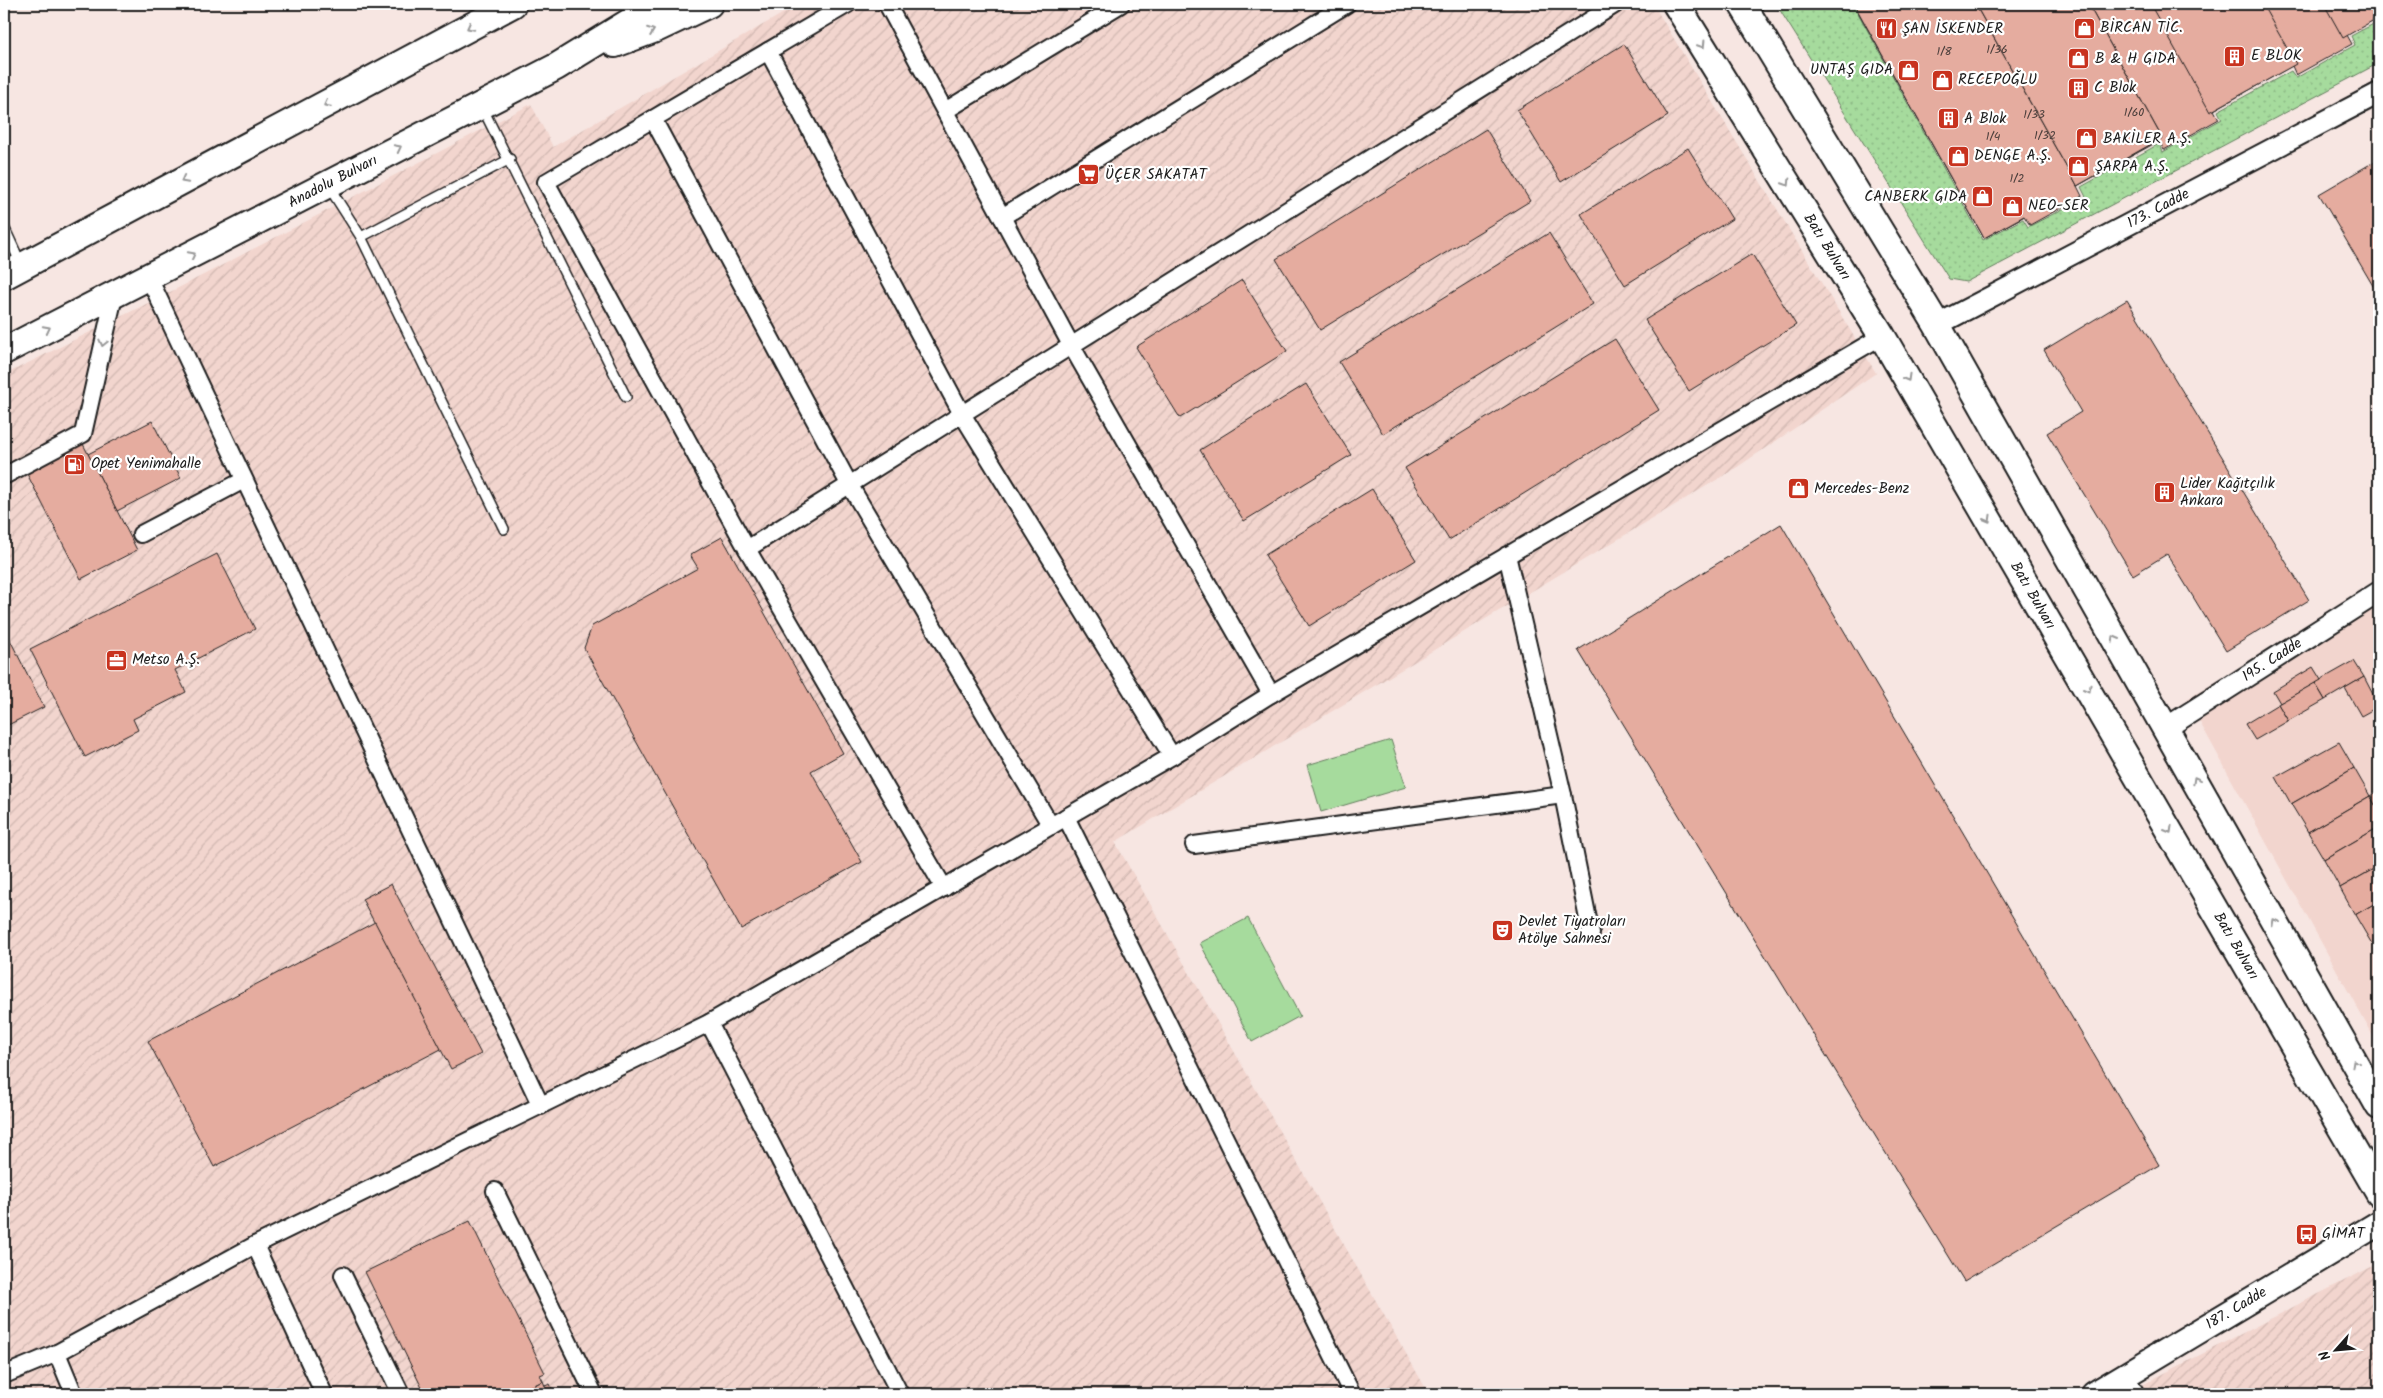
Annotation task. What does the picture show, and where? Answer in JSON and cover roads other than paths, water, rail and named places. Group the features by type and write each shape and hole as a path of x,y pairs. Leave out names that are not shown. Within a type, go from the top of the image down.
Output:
{"main road":[{"path":"13,271 513,4"},
{"name":"Anadolu Bulvarı","path":"4,351 556,67 659,4"},
{"path":"556,67 658,28 709,4"},
{"name":"Batı Bulvarı","path":"1676,4 1882,336 2379,1193"},
{"path":"1742,4 1938,325 2379,1106"},
{"name":"187. Cadde","path":"2094,1394 2131,1385 2379,1224"}],"street":[{"path":"848,4 546,182 747,549 944,888"},
{"path":"887,4 1071,345 1271,694"},
{"path":"945,111 1121,4"},
{"path":"1002,217 1347,4"},
{"path":"747,549 1605,6"},
{"path":"768,51 962,414 1172,756"},
{"name":"173. Cadde","path":"1938,325 2379,93"},
{"path":"653,119 849,484 1051,826"},
{"path":"148,278 540,1106"},
{"path":"4,476 83,434 114,296"},
{"path":"4,1375 57,1353 255,1245 709,1023 1172,756 1271,694 1882,336"},
{"path":"141,534 244,480"},
{"path":"1508,555 1563,795 1591,934"},
{"name":"195. Cadde","path":"2166,728 2378,597"},
{"path":"1194,845 1563,795"},
{"path":"1066,817 1352,1394"},
{"path":"709,1023 900,1394"},
{"path":"495,1191 594,1394"},
{"path":"255,1245 324,1394"},
{"path":"343,1275 401,1394"},
{"path":"57,1353 74,1394"}],"lane":[{"path":"481,105 510,159 626,397"},
{"path":"361,237 510,159"},
{"path":"327,185 361,237 504,529"},
{"path":"4,228 13,271"}],"place":[{"name":"BİRCAN TİC.","path":"2084,28"},
{"name":"ŞAN İSKENDER","path":"1886,29"},
{"name":"E BLOK","path":"2235,56"},
{"name":"B & H GIDA","path":"2079,59"},
{"name":"UNTAŞ GIDA","path":"1909,70"},
{"name":"RECEPOĞLU","path":"1942,80"},
{"name":"C Blok","path":"2078,88"},
{"name":"A Blok","path":"1948,119"},
{"name":"BAKİLER A.Ş.","path":"2087,139"},
{"name":"DENGE A.Ş.","path":"1958,156"},
{"name":"ŞARPA A.Ş.","path":"2079,167"},
{"name":"ÜÇER SAKATAT","path":"1089,175"},
{"name":"CANBERK GIDA","path":"1983,197"},
{"name":"NEO-SER","path":"2012,206"},
{"name":"Opet Yenimahalle","path":"75,464"},
{"name":"Mercedes-Benz","path":"1798,489"},
{"name":"Lider Kağıtçılık Ankara","path":"2164,493"},
{"name":"Metso A.Ş.","path":"116,660"},
{"name":"Devlet Tiyatroları Atölye Sahnesi","path":"1502,931"},
{"name":"GİMAT","path":"2306,1234"}]}
